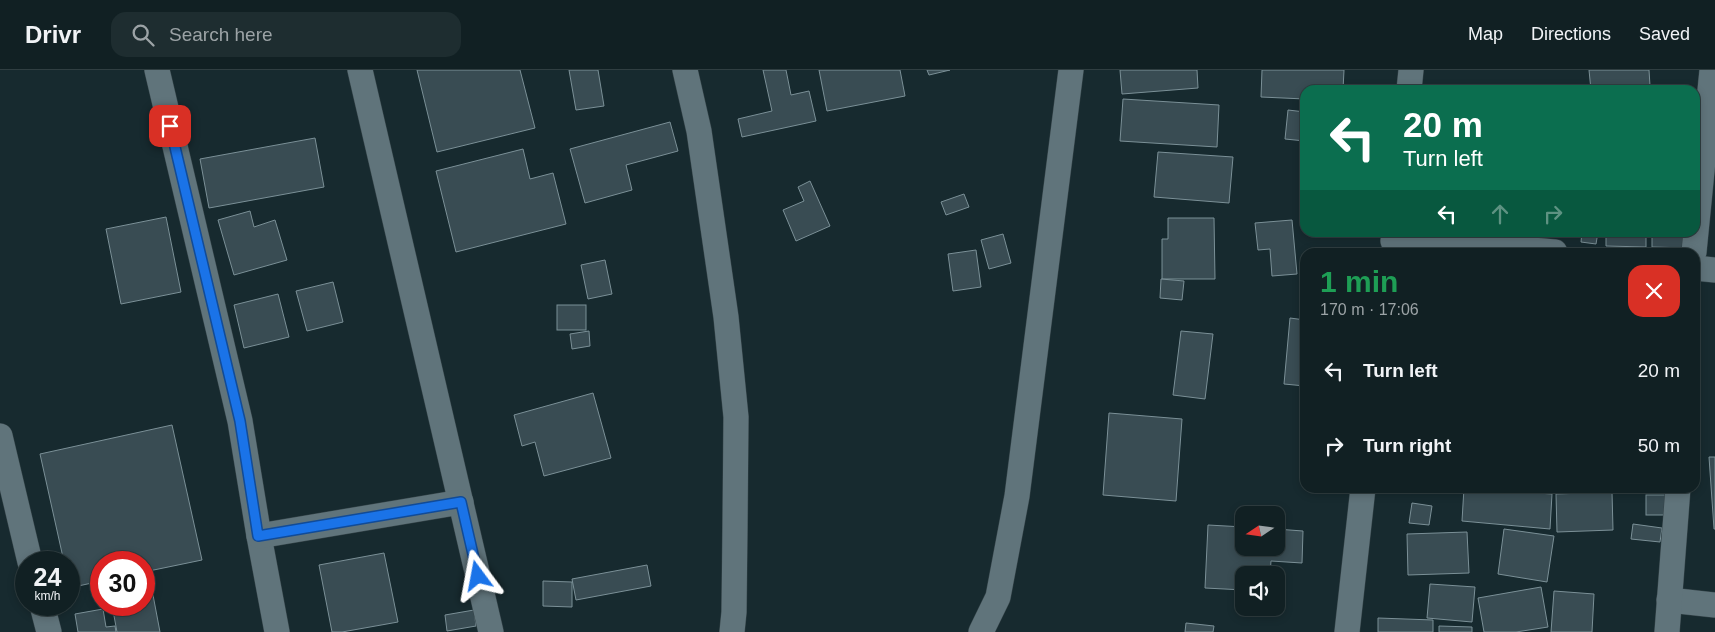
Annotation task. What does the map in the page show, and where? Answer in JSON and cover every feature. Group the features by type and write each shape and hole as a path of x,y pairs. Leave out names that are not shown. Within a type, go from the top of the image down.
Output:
{"street":[{"path":"157,70 240,421 258,536 277,632"},
{"path":"360,70 491,632"},
{"path":"685,70 699,132 726,317 736,417 734,612 732,632"},
{"path":"981,632 998,597 1017,496 1071,70"},
{"path":"1410,85 1411,70"},
{"path":"1700,191 1712,70"},
{"path":"1393,242 1508,248"},
{"path":"1700,268 1715,270"},
{"path":"0,436 27,551"},
{"path":"1347,632 1362,493"},
{"path":"1667,632 1678,493"},
{"path":"258,536 461,502"},
{"path":"1669,600 1715,604"},
{"path":"45,616 49,632"}],"building":[{"path":"417,70 520,70 535,128 437,152"},
{"path":"569,70 598,70 604,106 576,110"},
{"path":"763,70 786,70 791,95 809,91 816,121 742,137 738,119 772,111"},
{"path":"819,70 900,70 905,96 827,111"},
{"path":"927,70 950,70 929,75"},
{"path":"1120,70 1197,70 1198,88 1122,94"},
{"path":"1262,70 1344,70 1343,85 1300,85 1300,99 1261,97"},
{"path":"1589,70 1649,70 1650,85 1590,85"},
{"path":"1123,99 1219,105 1217,147 1120,141"},
{"path":"1288,110 1300,111 1300,140 1285,139"},
{"path":"670,122 678,151 626,165 632,190 585,203 570,149"},
{"path":"315,138 324,187 209,208 200,159"},
{"path":"523,149 530,179 553,173 566,224 456,252 436,171"},
{"path":"1158,152 1233,157 1229,203 1154,197"},
{"path":"810,181 830,226 796,241 783,210 804,201 798,187"},
{"path":"964,194 969,207 946,215 941,202"},
{"path":"250,211 254,227 275,220 287,260 234,275 218,220"},
{"path":"166,217 181,292 121,304 106,229"},
{"path":"1168,218 1214,218 1215,279 1162,279 1162,239 1168,239"},
{"path":"1292,220 1297,274 1272,276 1270,249 1258,250 1255,223"},
{"path":"1003,234 1011,263 989,269 981,240"},
{"path":"1582,237 1597,237 1596,244 1581,242"},
{"path":"1606,237 1646,237 1646,247 1606,246"},
{"path":"1652,237 1689,237 1689,248 1652,247"},
{"path":"976,250 981,287 953,291 948,254"},
{"path":"605,260 612,294 588,299 581,265"},
{"path":"1161,279 1184,281 1182,300 1160,298"},
{"path":"333,282 343,322 307,331 296,291"},
{"path":"278,294 289,337 244,348 234,305"},
{"path":"557,305 586,305 586,330 557,330"},
{"path":"1290,318 1300,319 1300,386 1284,384"},
{"path":"589,331 590,346 572,349 570,334"},
{"path":"1181,331 1213,334 1205,399 1173,395"},
{"path":"593,393 611,458 544,476 535,442 522,446 514,415"},
{"path":"1109,413 1182,419 1176,501 1103,495"},
{"path":"172,425 202,560 155,570 155,551 90,551 90,583 80,586 80,551 62,551 40,454"},
{"path":"1709,457 1715,457 1715,529 1714,529"},
{"path":"1464,493 1552,494 1550,529 1462,521"},
{"path":"1612,493 1613,530 1557,532 1556,494"},
{"path":"1646,495 1667,495 1667,515 1646,515"},
{"path":"1412,503 1432,506 1429,525 1409,523"},
{"path":"1633,524 1662,528 1660,542 1631,539"},
{"path":"1208,525 1235,526 1235,556 1285,556 1285,530 1303,531 1302,563 1271,561 1271,566 1235,566 1235,590 1205,588"},
{"path":"1504,529 1554,536 1547,582 1498,574"},
{"path":"1467,532 1469,573 1408,575 1407,534"},
{"path":"384,553 398,622 332,632 319,565"},
{"path":"647,565 651,586 576,600 572,579"},
{"path":"543,581 572,582 572,607 543,606"},
{"path":"1430,584 1475,587 1472,622 1427,618"},
{"path":"1541,587 1548,627 1516,632 1484,632 1478,598"},
{"path":"1554,591 1594,594 1592,632 1551,632"},
{"path":"155,606 160,632 117,632 114,616 155,616"},
{"path":"474,610 476,626 447,631 445,615"},
{"path":"90,611 90,616 104,616 106,627 115,626 116,632 78,632 75,616 80,616 80,613"},
{"path":"1378,618 1433,620 1433,632 1378,632"},
{"path":"1186,623 1214,626 1213,632 1185,632"},
{"path":"1439,626 1472,627 1472,632 1439,632"}],"route":[{"path":"170,126 240,421 258,536 461,502 478,576"}]}
